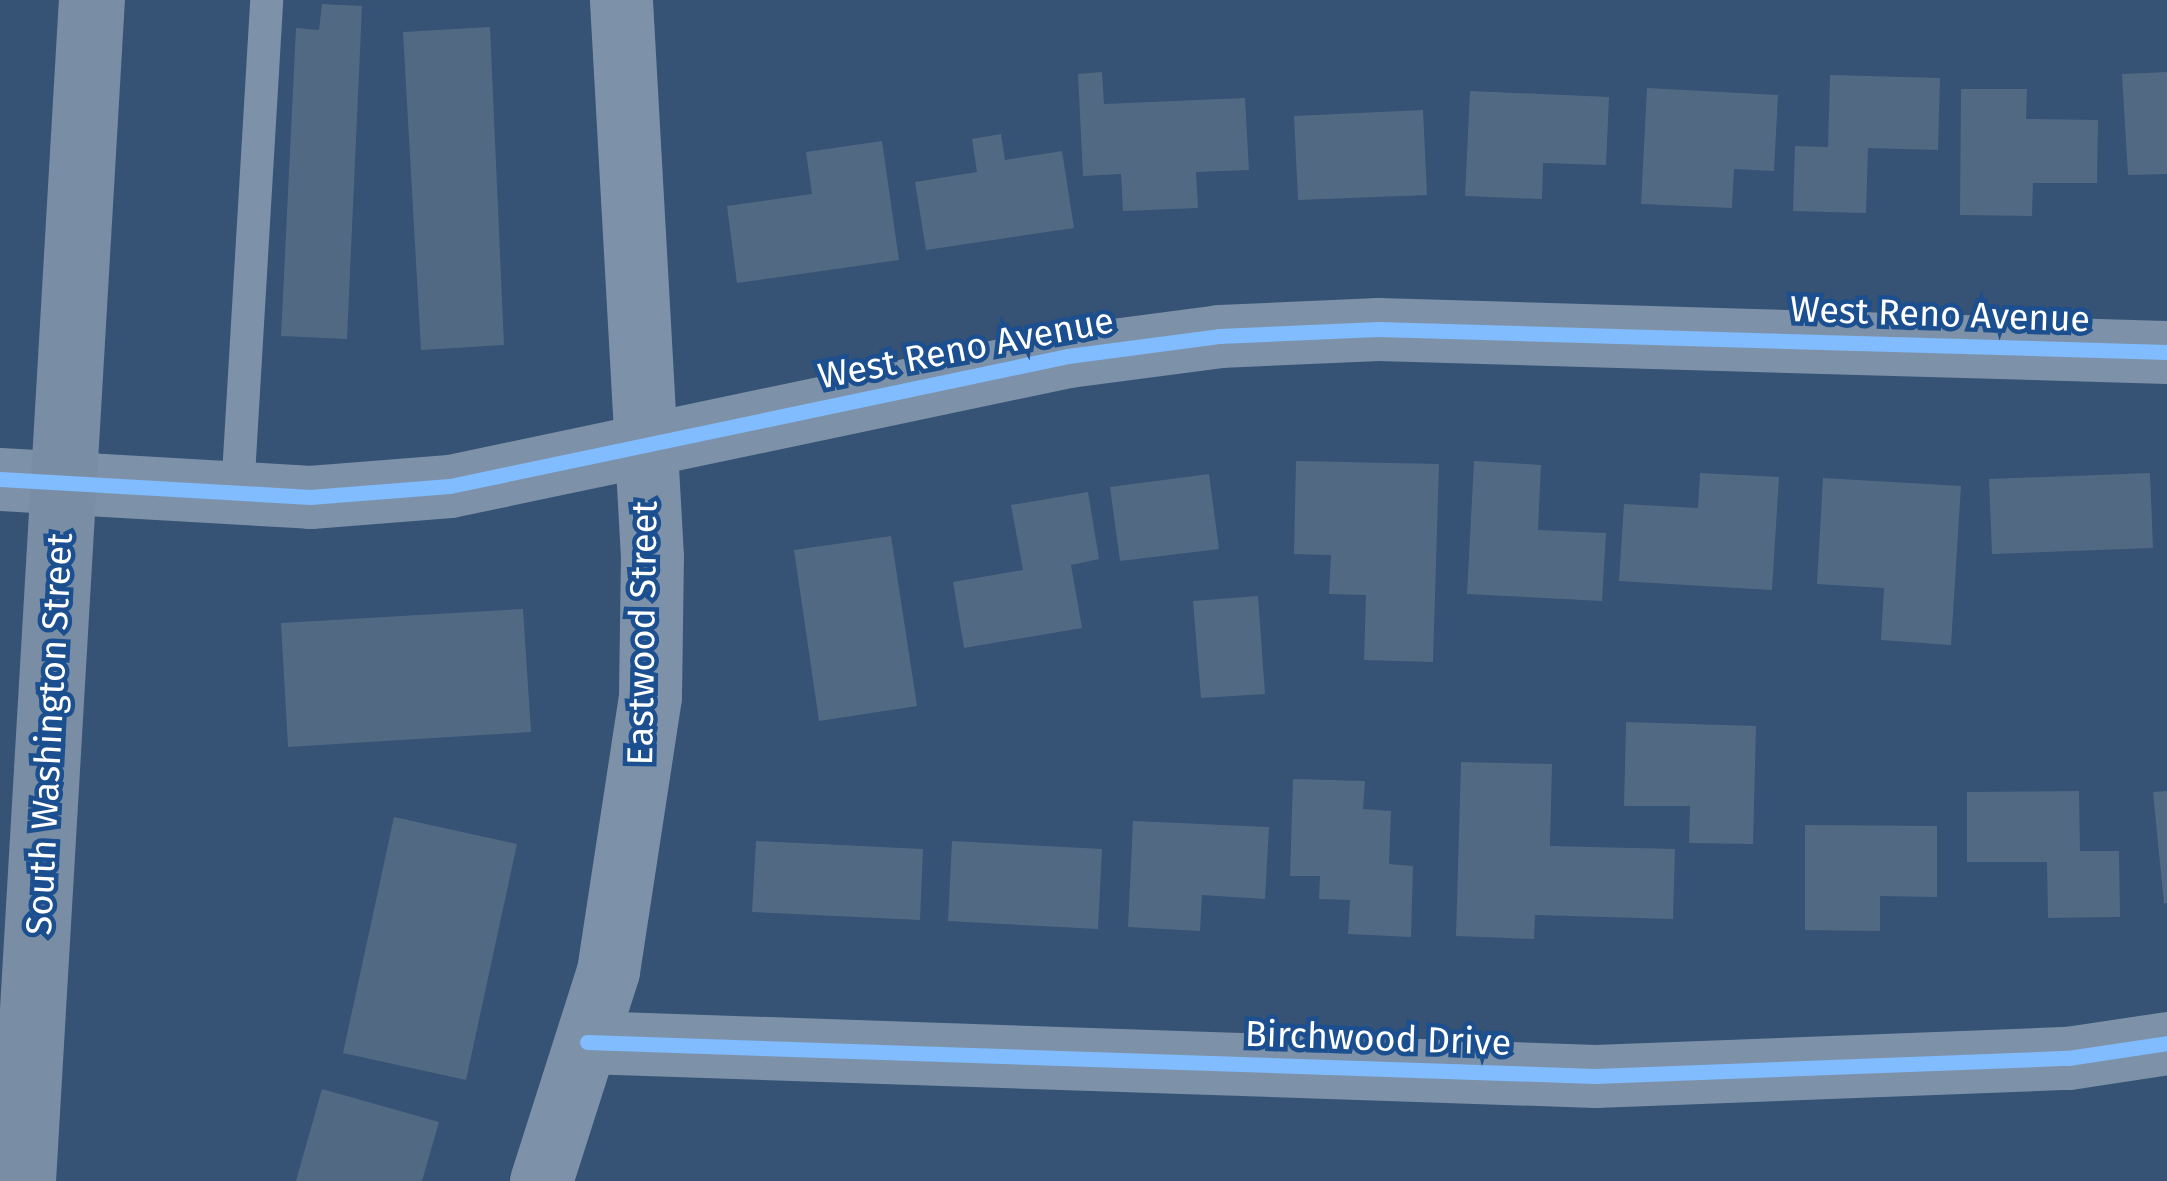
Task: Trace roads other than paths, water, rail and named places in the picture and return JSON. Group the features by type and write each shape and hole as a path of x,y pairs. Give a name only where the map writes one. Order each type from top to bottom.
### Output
{"street":[{"name":"South Washington Street","path":"23,1181 20,909 65,486 92,0"},
{"name":"Eastwood Street","path":"541,1181 587,1042 634,834 650,696 620,0"},
{"name":"West Reno Avenue","path":"0,479 310,497 450,486 1068,356 1219,336 1378,328 2167,352"},
{"name":"Birchwood Drive","path":"587,1042 1595,1076 2068,1058 2167,1043"}],"lane":[{"path":"237,492 266,0"}]}
